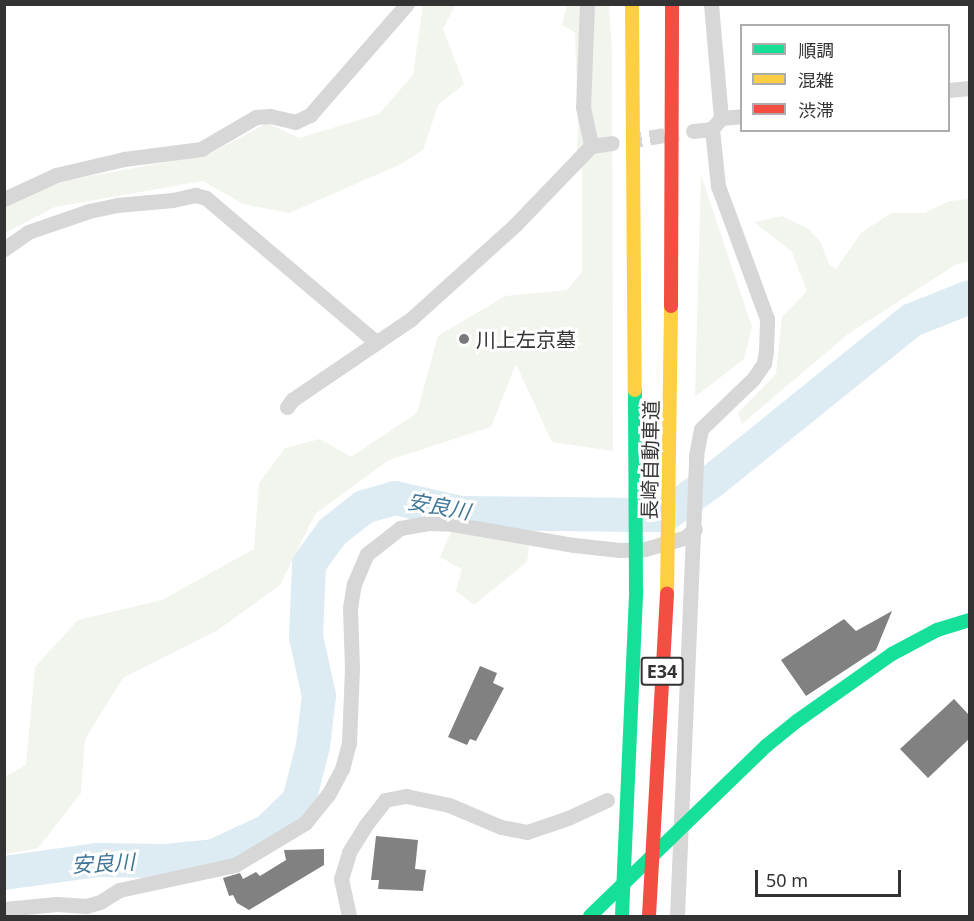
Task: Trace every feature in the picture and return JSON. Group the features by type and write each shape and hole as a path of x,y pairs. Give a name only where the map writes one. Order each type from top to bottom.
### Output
{"main road":[{"name":"長崎自動車道","path":"622,916 636,590 632,4"},
{"name":"長崎自動車道","path":"649,916 667,588 672,4"},
{"path":"590,916 766,746 797,721 892,654 937,630 969,620"}],"street":[{"path":"4,199 56,175 124,159 201,149 256,117 270,116 295,122 310,116 407,4"},
{"path":"586,4 583,107 591,146"},
{"path":"677,916 695,529 696,455 701,429 753,379 764,363 766,351 767,319 718,186 711,4"},
{"path":"950,90 969,88"},
{"path":"693,131 740,116"},
{"path":"286,407 292,400 411,319 515,225 591,146 612,143"},
{"path":"4,249 28,232 89,211 195,195 206,198 376,342"},
{"path":"4,909 57,904 86,906 100,902 119,890 234,865 305,824 328,795 342,769 349,743 352,668 350,608 354,584 367,554 400,528 428,523 452,524 574,545 620,550 645,549 684,538 695,529"},
{"path":"349,916 341,879 349,852 364,826 385,800 406,796 449,805 501,827 527,832 607,800"}],"shaded area":[{"path":"423,5 455,5 443,29 464,84 438,105 423,150 399,165 289,213 243,204 203,181 55,207 5,233 4,206 58,182 210,154 267,123 299,138 379,114 413,75"},
{"path":"567,5 609,5 612,52 613,451 552,442 516,364 491,427 389,460 315,514 280,585 218,630 123,678 85,739 81,793 38,848 5,854 4,777 26,765 35,667 78,620 162,600 254,549 259,483 285,448 320,439 351,457 417,413 438,336 505,296 567,290 582,272 582,168 577,150 575,32 562,25"},
{"path":"701,175 752,327 744,359 695,397"},
{"path":"969,199 969,261 955,265 848,334 742,424 738,413 776,374 782,317 807,291 792,252 754,222 782,216 809,229 821,243 829,264 836,269 861,233 891,213 924,213 950,201"},
{"path":"451,532 529,545 527,562 474,605 456,591 462,569 440,557"}],"building":[{"path":"892,611 876,650 806,696 781,660 844,619 856,631"},
{"path":"480,666 497,673 493,683 504,688 476,741 470,739 467,745 448,737"},
{"path":"954,699 969,715 969,739 928,778 900,749"},
{"path":"376,836 418,840 415,869 426,870 423,891 378,889 379,880 371,880"},
{"path":"324,849 324,865 249,910 237,903 233,895 229,896 223,878 240,873 243,879 256,872 260,876 286,860 284,850"}],"waterway":[{"name":"安良川","path":"4,873 98,860 166,861 214,856 268,831 299,801 313,746 319,696 306,637 309,564 332,532 364,507 395,498 461,513 665,515 711,482 912,320 970,297"}],"tunnel":[{"path":"627,141 678,133"}],"traffic: fast":[{"path":"622,916 636,590 635,390"},
{"path":"590,916 766,746 797,721 892,654 937,630 970,620"}],"traffic: slow":[{"path":"632,4 635,390"},
{"path":"667,594 671,306"}],"traffic: jam":[{"path":"671,306 672,4"},
{"path":"649,916 667,594"}],"place":[{"name":"川上左京墓","path":"464,339"}]}
